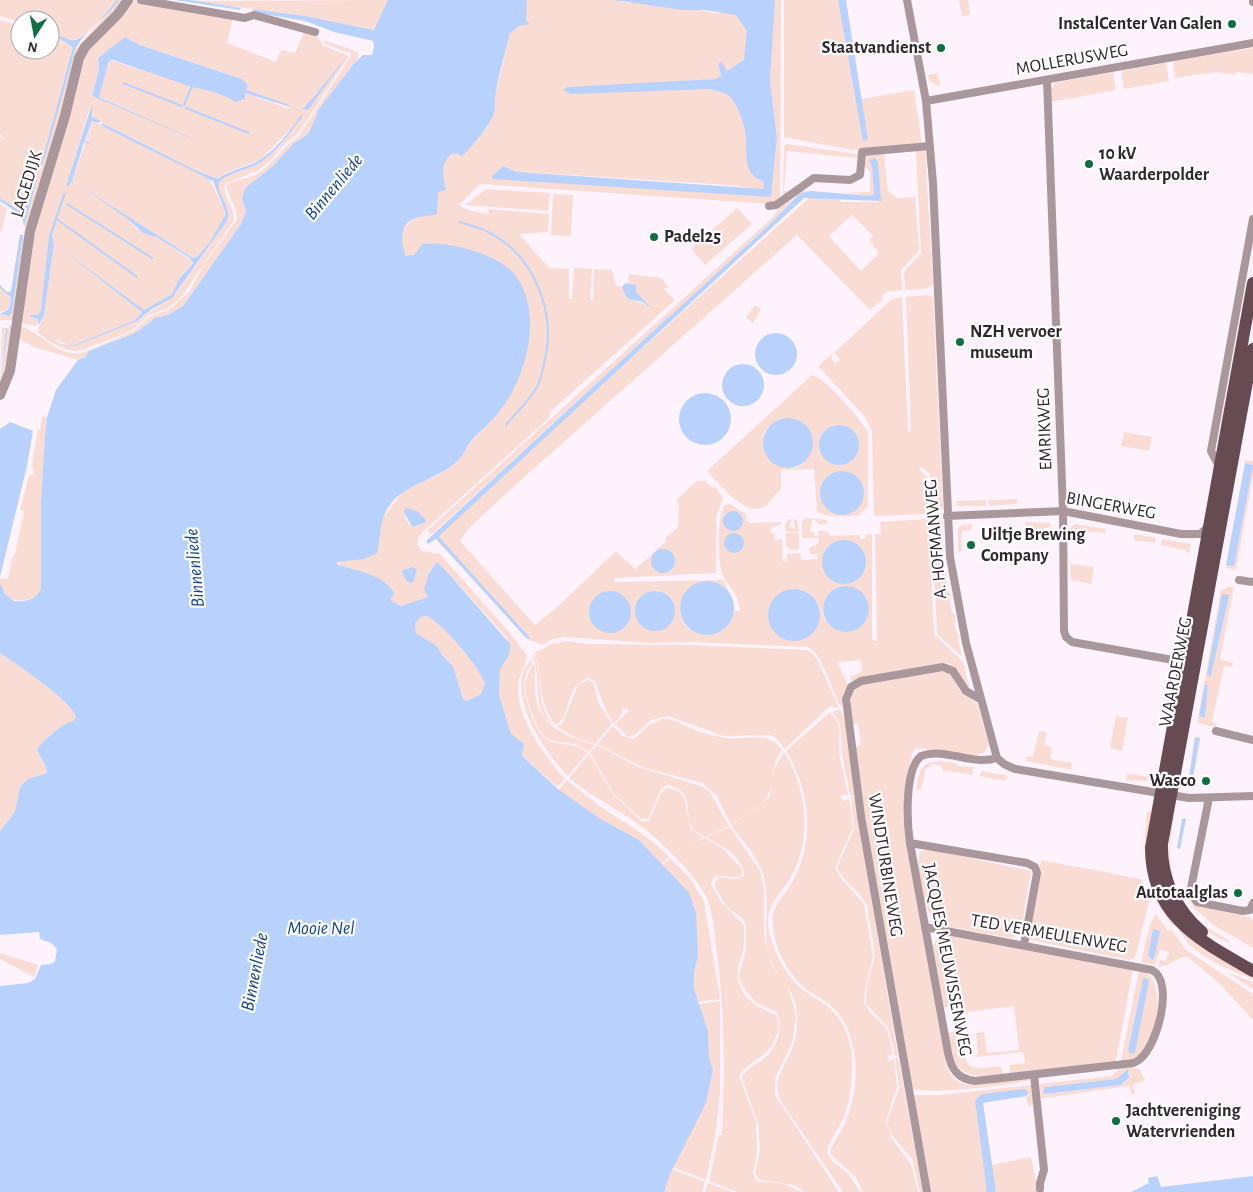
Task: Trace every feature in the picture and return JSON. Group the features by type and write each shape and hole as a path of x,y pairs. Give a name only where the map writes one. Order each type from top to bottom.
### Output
{"main road":[{"name":"WAARDERWEG","path":"1253,283 1249,347 1165,794 1151,853 1154,875 1164,901 1178,922 1194,936 1253,971"},
{"name":"WAARDERWEG","path":"1249,347 1219,468 1208,528 1165,794 1162,855 1165,875 1172,895 1184,914 1203,933 1253,963"}],"street":[{"name":"LAGEDIJK","path":"0,395 10,371 30,231 65,116 79,58 85,47 118,14 128,0"},
{"path":"141,0 245,18 254,15 315,32"},
{"name":"A. HOFMANWEG","path":"907,0 926,101 930,146 947,516 952,574 980,699 997,758"},
{"name":"MOLLERUSWEG","path":"926,101 1253,43"},
{"name":"EMRIKWEG","path":"1047,80 1063,511 1064,631 1066,637 1072,642 1173,660"},
{"path":"768,206 776,205 814,178 850,180 860,175 862,152 930,146"},
{"name":"WAARDERWEG","path":"1219,468 1211,451 1253,219"},
{"name":"BINGERWEG","path":"947,516 1063,511 1180,534 1200,534 1208,528"},
{"path":"1239,580 1253,582"},
{"name":"WINDTURBINEWEG","path":"927,1192 914,1128 862,825 846,699 851,687 861,681 944,667 953,671 966,691 980,699"},
{"path":"1216,731 1253,740"},
{"name":"JACQUES MEUWISSENWEG","path":"997,758 977,760 936,754 921,756 914,767 908,805 910,843 948,1053 955,1072 966,1080 975,1081 1125,1064 1140,1060"},
{"path":"997,758 1011,768 1165,794 1209,798 1253,796"},
{"path":"1209,798 1190,892 1192,898 1197,902 1243,911 1252,909"},
{"path":"910,843 1027,863 1035,867 1037,873 1024,945"},
{"name":"TED VERMEULENWEG","path":"925,927 1146,967 1155,971 1162,981 1163,996 1156,1034 1140,1060"},
{"path":"1034,1075 1044,1170 1040,1189"}],"shaded area":[{"path":"0,0 117,0 87,33 72,40 60,36 60,10 10,10 10,19 0,16"},
{"path":"119,0 124,0 87,41 28,226 24,227 37,181 23,214 0,198 0,137 5,140 0,134 0,20 10,23 10,60 60,60 60,36 73,47 43,157 40,159 16,147 40,161 38,176 75,50"},
{"path":"132,0 233,18 227,43 276,62 281,50 295,53 305,30 316,35 324,46 349,56 298,134 283,145 272,159 259,170 225,184 225,193 233,211 234,220 180,299 166,309 150,315 129,332 79,351 73,351 57,346 37,332 44,315 54,244 52,236 65,192 49,236 41,310 38,315 30,315 30,318 38,319 38,324 35,326 20,323 32,240 84,55","holes":["125,37 140,45 239,78 247,85 245,90 290,106 288,108 245,93 243,101 239,99 235,102 214,92 200,88 191,88 185,84 110,60 98,96 160,124 92,96 99,69 98,58","347,56 305,110 302,106 308,105","91,104 93,118 195,170 218,179 226,173 260,160 303,116 283,142 264,160 219,182 219,192 227,210 228,220 175,295 137,321 73,346 135,320 142,312 60,248 144,310 172,294 179,279 193,261 156,237 137,229 128,219 79,185 193,258 209,246 226,214 210,179 93,121 72,181 75,184 71,182 69,186 66,186","53,339 70,345 60,344"]},
{"path":"388,0 375,30 305,16 190,1"},
{"path":"525,0 613,0 628,3 661,3 736,15 748,27 747,57 729,72 719,63 721,77 716,79 654,90 710,89 731,96 739,108 766,190 729,185 524,172 771,197 777,138 770,81 775,0 781,0 780,199 771,204 480,184 459,205 468,210 489,214 488,209 549,214 548,232 519,234 549,268 569,269 569,299 572,299 574,268 592,269 590,300 593,300 594,269 612,270 616,286 622,287 626,298 651,306 636,292 633,284 628,283 629,274 661,278 669,287 664,289 675,300 549,413 551,416 424,531 418,541 418,546 422,551 440,554 527,655 518,684 519,700 534,737 549,760 565,779 557,787 522,756 523,744 511,734 499,695 500,669 508,657 507,638 441,565 436,563 430,571 428,583 429,597 401,606 390,601 333,559 379,541 382,519 402,492 440,474 460,458 472,441 502,409 521,370 528,337 521,285 506,266 488,256 443,247 407,257 399,243 405,227 432,201 439,172 451,152 460,156 488,126 491,106 497,89 510,33 526,21","holes":["406,508 419,515 423,524 411,527 405,517"]},
{"path":"784,0 838,0 856,100 914,90 922,143 853,150 784,137"},
{"path":"959,0 968,0 970,15 962,16"},
{"path":"326,41 356,51 359,55 319,109 309,133 293,144 273,166 245,188 242,199 246,211 241,224 183,306 168,315 150,321 135,333 91,350 85,357 78,360 34,347 17,338 21,326 29,329 57,348 73,353 82,353 134,331 151,316 169,310 188,293 204,265 237,219 236,211 226,186 232,182 251,177 261,171 287,145 299,136 351,56 351,54 323,42"},
{"path":"1253,48 1253,74 1236,72 1235,75 1217,72 1175,78 1173,61"},
{"path":"1166,63 1169,81 1124,89 1121,71"},
{"path":"1113,72 1116,90 1051,102 1050,91 1055,83"},
{"path":"938,73 940,86 929,81 928,75"},
{"path":"787,144 858,154 857,158 787,151 784,191 791,192 783,197 784,146"},
{"path":"925,150 933,285 924,289 905,290 904,272 921,253 916,151"},
{"path":"884,153 888,191 897,198 915,197 919,251 901,270 902,290 886,292 881,296 883,299 870,310 797,235 521,480 468,529 460,541 535,625 556,608 616,551 635,569 667,541 665,538 678,527 679,504 676,500 697,481 705,481 713,488 715,486 723,498 716,517 716,573 615,578 614,582 723,580 733,600 734,611 740,611 737,598 725,580 720,564 719,526 722,510 725,505 730,504 746,514 746,520 750,523 781,522 781,525 771,527 771,533 775,533 774,540 782,539 783,562 787,561 787,554 800,553 801,560 818,559 817,554 810,554 809,548 818,544 819,538 802,538 802,522 805,518 827,520 827,524 818,524 817,521 812,520 810,532 814,532 814,536 818,536 818,531 828,531 830,536 860,535 860,539 865,539 865,535 872,534 872,640 877,641 875,534 881,534 880,522 929,519 934,634 963,662 970,689 957,669 946,663 859,678 852,682 850,677 863,671 860,660 837,662 848,685 843,694 842,708 823,665 813,651 807,647 691,642 650,643 564,637 553,639 542,645 527,639 529,638 434,536 809,198 836,198 842,202 879,202 877,160 872,166 874,194 871,196 846,193 870,192 870,171 863,166 866,155","holes":["852,215 873,236 869,240 879,253 861,271 829,236","842,540 851,542 859,547 866,563 858,578 842,583 835,581 825,570 823,563 828,547","659,550 674,567 670,572 654,554","710,581 721,586 729,594 732,614 729,623 722,630 713,634 701,634 691,630 684,623 680,605 683,596 689,588 698,583","842,586 858,589 867,599 868,615 859,628 843,631 833,628 827,623 822,611 823,604 830,593","800,589 816,600 820,614 815,630 807,637 797,640 779,635 772,628 769,618 770,605","610,591 625,597 629,606 629,614 620,630 607,632 596,627 589,612 595,598","655,591 663,593 670,598 666,627 655,630 646,628 639,621 635,611 642,596"]},
{"path":"486,189 550,193 548,211 465,205"},
{"path":"801,191 811,191 796,196 770,224 432,534 427,531 773,217 780,206"},
{"path":"553,194 573,195 571,236 551,235"},
{"path":"0,204 7,208 1,233 0,232"},
{"path":"737,208 752,224 705,265 691,249"},
{"path":"23,235 26,238 13,320 0,320 0,314 9,316 12,314"},
{"path":"0,288 11,296 9,309 0,312"},
{"path":"929,295 933,297 943,508 936,514 931,514 930,474 921,467 919,469 927,477 929,514 874,516 872,432 865,417 818,366 832,354 831,358 835,363 840,360 834,353 892,299 902,297 908,433 911,429 906,297"},
{"path":"755,305 761,309 753,323 746,318"},
{"path":"9,325 12,327 6,376 0,384"},
{"path":"1,327 6,328 0,370 2,329"},
{"path":"812,375 834,391 851,409 868,432 868,506 858,516 831,516 817,511 814,469 781,470 781,489 764,507 757,509 749,508 733,498 707,471","holes":["782,419 804,425 812,440 811,450 804,463 794,468 782,467 772,460 765,450 763,439 768,428","834,425 846,426 852,430 856,456 843,465 830,463 819,450 822,434","836,472 853,475 863,489 859,506 849,513 838,514 832,512 821,498 823,483"]},
{"path":"42,417 47,417 41,500 41,589 37,596 31,599 18,600 12,599 3,592 0,578 8,579 13,555 15,555 24,511 20,510 29,475 34,475 32,465"},
{"path":"1124,432 1152,437 1149,451 1121,446"},
{"path":"1245,460 1253,461 1253,476 1236,570 1226,568 1226,565 1234,566 1252,465 1245,463"},
{"path":"1017,499 1017,504 989,506 988,500"},
{"path":"986,500 986,506 957,506 956,501"},
{"path":"1081,500 1098,504 1097,509 1077,506 1071,502"},
{"path":"789,519 792,519 790,527 793,529 795,528 793,519 797,520 799,532 786,532 785,524"},
{"path":"932,519 939,519 943,522 943,529 940,532 944,570 947,572 945,577 948,592 951,594 949,597 952,612 956,616 955,627 960,637 958,640 962,657 937,634"},
{"path":"1025,522 1050,523 1051,527 1031,531 1030,527 1025,528"},
{"path":"972,524 972,529 963,531 961,535 962,551 958,552 958,528 962,525"},
{"path":"1075,524 1106,529 1105,533 1069,529"},
{"path":"786,533 799,533 799,549 790,550 786,545"},
{"path":"1135,534 1156,538 1155,543 1133,540"},
{"path":"1162,539 1191,544 1189,554 1185,550 1161,545"},
{"path":"1070,564 1094,567 1091,584 1071,580"},
{"path":"1234,587 1220,659 1233,663 1232,667 1224,666 1212,721 1217,725 1215,727 1197,723 1221,590","holes":["1206,684 1208,685 1201,717 1199,715"]},
{"path":"427,616 452,637 475,665 485,683 481,694 467,701 463,699 453,666 442,655 437,646 416,633 415,623 421,617"},
{"path":"566,641 588,644 693,645 806,650 817,659 839,708 830,706 785,749 776,738 770,735 724,736 668,716 651,720 636,734 628,737 615,724 628,710 623,708 622,713 614,724 606,711 595,682 589,678 581,681 576,687 564,716 555,725 545,706 535,653 551,644"},
{"path":"0,653 55,693 73,711 76,718 54,732 39,747 38,750 47,773 34,777 20,787 15,812 0,831"},
{"path":"534,654 539,672 543,707 553,724 546,718 539,702 537,673 532,656"},
{"path":"531,660 533,662 526,674 524,689 531,714 539,731 547,740 573,745 587,753 568,776 548,753 530,721 524,704 521,687 523,672"},
{"path":"534,663 535,691 541,713 555,728 574,738 595,745 589,752 577,745 556,742 542,734 532,713 525,690 526,679"},
{"path":"947,672 952,675 960,691 977,704 989,745 984,753 975,755 916,748 912,753 904,800 904,829 946,1065 952,1077 961,1083 972,1085 1020,1079 1030,1080 988,1087 933,1091 911,1088 863,805 856,747 861,745 858,724 853,724 851,697 861,685"},
{"path":"588,680 593,682 599,704 612,724 595,744 576,738 556,726 562,724 578,685"},
{"path":"840,709 848,737 854,796 850,796 842,753 840,726 832,712"},
{"path":"830,712 838,725 839,749 848,796 845,794 841,795 842,801 849,799 853,827 835,868 840,877 864,904 873,957 866,984 864,1002 869,1011 887,1029 893,1055 887,1055 889,1062 894,1058 897,1087 886,1121 892,1139 911,1164 918,1192 863,1192 855,1176 830,1154 830,1150 841,1132 853,1100 856,1071 852,1042 840,1016 828,1004 806,989 791,973 779,952 775,938 773,926 774,911 795,877 805,846 807,829 807,813 800,781 786,751"},
{"path":"1116,716 1128,718 1122,751 1110,748"},
{"path":"662,719 675,721 699,731 725,738 756,737 770,740 776,744 782,750 775,762 772,784 765,800 731,825 717,796 702,783 642,767 597,744 613,726 623,736 634,739 648,726"},
{"path":"1039,731 1047,732 1044,745 1052,747 1050,759 1072,763 1071,770 1026,761 1027,756 1033,757"},
{"path":"597,745 638,767 701,786 710,792 729,826 705,837 697,832 694,830 689,818 686,798 682,792 667,785 661,789 648,819 641,819 614,794 590,753"},
{"path":"784,752 798,781 804,813 804,829 802,845 792,875 771,908 768,921 769,930 775,950 785,969 797,985 833,1012 848,1036 852,1054 849,1099 843,1119 830,1142 827,1152 832,1161 849,1174 860,1192 843,1192 779,1096 777,1089 779,1078 794,1043 797,1028 796,1005 776,971 769,954 766,933 767,899 762,871 751,850 731,826 770,796 774,769"},
{"path":"589,754 613,794 642,822 649,821 660,795 666,788 679,791 685,801 691,829 703,838 684,846 705,838 723,849 742,869 742,875 713,878 711,884 722,903 744,925 744,947 738,968 738,981 744,995 755,1005 776,1015 779,1027 772,1046 747,1066 739,1076 756,1122 757,1153 753,1174 757,1181 784,1184 802,1192 737,1192 709,1181 719,1135 722,1135 724,1089 723,1018 711,910 703,891 687,869 662,844 640,826 569,778"},
{"path":"941,761 955,763 957,766 974,767 972,775 942,770 942,766 933,764 926,769 921,790 916,789 920,772 924,766"},
{"path":"981,771 1008,776 1005,781 980,776"},
{"path":"1127,773 1148,777 1147,781 1126,780"},
{"path":"567,780 600,806 645,836 669,857 661,864 639,840 599,818 558,790"},
{"path":"851,797 854,797 898,1056 895,1056 888,1027 866,1004 867,985 875,955 867,905 837,867 854,829"},
{"path":"1147,811 1153,812 1161,899 1253,973 1253,979 1202,955 1188,943 1174,924 1172,925 1159,906 1144,847"},
{"path":"1172,817 1174,817 1170,860 1175,888 1181,901 1189,913 1200,923 1226,938 1231,944 1211,934 1195,922 1184,908 1176,893 1171,877 1169,858"},
{"path":"730,827 760,871 764,889 764,935 772,966 787,987 796,1017 792,1043 775,1078 775,1095 839,1192 805,1192 794,1185 761,1180 755,1175 760,1148 758,1124 742,1078 749,1069 772,1050 778,1038 780,1025 777,1012 756,1003 743,987 739,977 746,949 746,927 744,920 726,906 714,885 719,877 734,879 744,876 743,869 736,858 706,837"},
{"path":"929,849 1031,871 1021,931 1017,936 1010,938 946,926 932,918 923,895 919,875 920,852"},
{"path":"670,858 689,877 704,901 720,999 698,1002 694,989 694,973 698,955 673,877 662,865"},
{"path":"1041,860 1141,879 1149,902 1135,958 1130,960 1030,940 1028,933"},
{"path":"1191,905 1250,917 1253,920 1253,948 1213,925"},
{"path":"1156,914 1168,931 1171,929 1186,950 1253,994 1253,1020 1220,984 1188,957 1159,966 1160,960 1166,961 1169,952 1160,949 1155,965 1141,962 1150,924"},
{"path":"943,935 1133,969 1116,1061 1010,1073 1009,1065 1025,1063 1023,1052 976,1057 974,1055 978,1054 976,1033 984,1032 987,1053 1019,1050 1014,1006 952,1014 950,1007 944,1007 933,947 936,939"},
{"path":"0,953 38,965 34,977 0,959"},
{"path":"1139,970 1149,975 1154,984 1157,995 1155,1023 1151,1036 1139,1055 1121,1061","holes":["1146,977 1131,1054 1128,1051 1143,979"]},
{"path":"1226,972 1253,982 1253,989"},
{"path":"720,1001 720,1094 715,1137 706,1180 673,1167 706,1103 713,1070 709,1058 708,1031 698,1004"},
{"path":"955,1032 958,1045 962,1045 966,1061 969,1065 978,1068 999,1066 1002,1068 1003,1074 978,1075 963,1071 954,1058 948,1033"},
{"path":"895,1057 898,1057 923,1192 920,1192 912,1159 891,1134 887,1122 899,1088"},
{"path":"1133,1067 1140,1070 1145,1080 1133,1085 1135,1094 1132,1095 1129,1086 1044,1098 1043,1100 1041,1098 1040,1084 1112,1076 1119,1069","holes":["1126,1070 1130,1074 1127,1081 1121,1085 1046,1094 1043,1092 1045,1087 1116,1079"]},
{"path":"1032,1085 1034,1105 1028,1106 1026,1096 985,1101 983,1104 992,1165 1031,1157 1038,1192 931,1192 913,1095 939,1095"},
{"path":"672,1169 705,1182 702,1192 657,1192"},
{"path":"708,1183 732,1192 705,1192"}],"water":[{"path":"119,0 109,12 92,29"},
{"path":"175,0 191,0 241,8 240,10"},
{"name":"Mooie Nel","path":"388,0 527,0 526,21 530,24 519,26 510,33 498,82 495,110 492,118 480,136 462,156 453,153 446,161 443,170 446,190 438,192 437,214 422,216 408,222 403,230 402,241 406,256 414,255 423,244 434,244 459,247 486,255 498,261 516,276 524,291 529,308 530,326 525,361 519,378 498,413 471,441 454,464 408,489 393,501 383,519 377,553 364,559 336,562 339,565 385,582 394,594 390,600 401,606 428,597 424,590 429,573 436,563 441,565 511,645 508,657 500,669 499,695 511,734 524,744 522,756 559,790 599,818 639,840 689,893 696,913 698,955 694,973 694,989 708,1031 709,1058 713,1070 706,1103 669,1176 664,1192 0,1192 0,986 28,983 35,979 41,965 51,964 55,961 57,949 51,943 40,939 39,932 0,935 0,831 15,812 20,787 28,779 47,773 37,750 39,747 54,732 76,718 73,711 55,693 0,653 0,583 5,594 14,601 30,600 41,589 41,500 47,417 56,390 78,360 85,357 89,351 135,333 155,318 168,315 183,306 241,224 246,211 242,199 245,188 273,166 293,144 309,133 319,109 355,62 363,55 372,55 373,41 334,32 305,21 253,12 253,9 305,16 374,30","holes":["427,616 435,621 460,646 475,665 485,683 481,694 467,701 463,699 453,666 442,655 437,646 416,633 415,623 421,617"]},
{"path":"613,0 775,0 770,81 777,138 771,197 493,179 492,176 503,166 517,172 764,189 763,181 756,178 749,168 746,156 744,126 737,107 726,94 710,89 571,94 563,90 568,87 716,79 721,76 718,63 722,62 727,71 744,60 747,31 736,15"},
{"path":"838,0 846,0 868,140 863,141"},
{"path":"92,29 75,50 46,154 37,176 40,161 16,147 40,159 43,157 73,47 60,39 60,36 75,40"},
{"path":"125,37 140,45 242,79 248,85 246,90 289,105 290,107 245,93 245,99 235,102 214,92 191,88 113,60 109,61 99,97 207,145 92,96 99,69 98,58"},
{"path":"347,56 308,110 302,109 313,98"},
{"path":"92,104 92,117 100,121 99,123 92,121 85,141 95,146 84,142 72,181 75,184 71,182 69,186 66,186"},
{"path":"301,115 303,116 276,149 264,160 219,182 220,192 228,211 227,221 172,298 152,309 137,321 72,346 135,320 142,312 60,248 144,310 172,294 179,279 193,263 190,258 156,237 143,233 128,219 79,185 193,258 198,256 210,242 226,214 213,181 106,128 101,125 102,123 195,170 218,179 227,173 258,161 282,140"},
{"path":"875,158 878,162 881,201 804,198 440,535 439,537 530,638 527,639 436,539 428,544 426,541 770,224 799,194 811,191 871,196 874,194 872,166 869,160"},
{"path":"35,180 37,180 24,227 22,216 0,201 0,198 23,213"},
{"path":"66,192 52,236 54,244 44,315 39,325 38,319 30,317 30,315 38,315 41,310 49,236 63,194"},
{"path":"20,234 23,235 22,243 12,313 9,316 0,314 9,309 11,297 0,288 0,285 7,292 11,291"},
{"path":"625,283 636,285 636,292 653,309 642,302 628,298 622,287"},
{"path":"6,328 8,329 0,384"},
{"path":"776,333 791,339 797,354 791,369 776,375 761,369 755,354 761,339"},
{"path":"743,364 758,370 764,385 758,400 743,406 728,400 722,385 728,370"},
{"path":"700,393 710,393 724,400 731,414 731,424 724,438 710,445 700,445 690,441 683,434 679,424 679,414 683,404 690,397"},
{"path":"788,418 797,420 808,429 813,443 811,452 802,463 788,468 779,466 768,457 763,443 765,434 774,423"},
{"path":"10,422 33,431 27,466 0,577 0,429"},
{"path":"843,425 850,428 856,434 859,445 858,453 850,462 843,465 835,465 828,462 820,453 819,441 822,434 831,426"},
{"path":"1245,463 1253,465 1234,566 1226,565"},
{"path":"842,471 854,475 860,481 864,493 860,505 854,511 842,515 830,511 824,505 820,493 824,481 830,475"},
{"path":"406,508 417,511 426,520 425,523 412,527 404,512"},
{"path":"733,511 740,514 743,521 740,528 733,531 726,528 723,521 726,514"},
{"path":"734,533 741,536 744,543 741,550 734,553 727,550 724,543 727,536"},
{"path":"844,540 856,544 862,550 866,562 862,574 856,580 844,584 832,580 826,574 822,562 826,550 832,544"},
{"path":"663,549 672,552 675,561 672,570 663,573 654,570 651,561 654,552"},
{"path":"412,567 417,569 413,583 406,581 402,571"},
{"path":"707,581 717,583 726,589 732,598 734,608 732,618 726,627 717,633 707,635 697,633 688,627 682,618 680,608 682,598 688,589 697,583"},
{"path":"851,586 863,592 868,600 868,618 863,626 855,631 841,632 829,626 824,618 823,604 829,592 837,587"},
{"path":"789,589 799,589 809,593 816,600 820,615 816,630 809,637 799,641 789,641 779,637 772,630 768,620 768,610 772,600 779,593"},
{"path":"610,591 625,597 631,612 625,627 610,633 595,627 589,612 595,597"},
{"path":"655,591 669,597 675,611 669,625 655,631 641,625 635,611 641,597"},
{"path":"1222,594 1229,595 1211,675 1209,676 1207,674"},
{"path":"1205,684 1208,685 1205,717 1201,717 1199,715"},
{"path":"1195,737 1200,738 1193,778 1189,777"},
{"path":"1182,819 1186,819 1180,849 1177,848"},
{"path":"1153,929 1160,931 1154,959 1152,960 1148,956"},
{"path":"1145,977 1149,981 1135,1052 1131,1054 1128,1051 1143,979"},
{"path":"1128,1069 1129,1078 1121,1085 1045,1094 1043,1092 1045,1087 1116,1079"},
{"path":"1025,1089 1028,1092 1026,1096 983,1103 996,1192 987,1192 975,1100 982,1094"},
{"path":"1157,1176 1161,1187 1253,1176 1253,1192 1131,1192 1149,1183 1148,1178"}],"waterway":[{"path":"123,83 182,106"},
{"path":"184,105 191,88"},
{"path":"186,108 249,133"},
{"path":"67,204 152,258"},
{"path":"58,220 137,277"},
{"path":"459,222 488,232 503,241 516,253 528,267 543,300 548,336 542,375 534,392 506,425"}],"place":[{"name":"InstalCenter Van Galen","path":"1232,24"},
{"name":"Staatvandienst","path":"941,48"},
{"name":"10 kV Waarderpolder","path":"1089,164"},
{"name":"Padel25","path":"654,237"},
{"name":"NZH vervoer museum","path":"960,342"},
{"name":"Uiltje Brewing Company","path":"971,545"},
{"name":"Wasco","path":"1206,781"},
{"name":"Autotaalglas","path":"1238,893"},
{"name":"Jachtvereniging Watervrienden","path":"1116,1121"}],"water label":[{"name":"Binnenliede","path":"334,187"},
{"name":"Binnenliede","path":"195,568"},
{"name":"Binnenliede","path":"255,972"}]}
